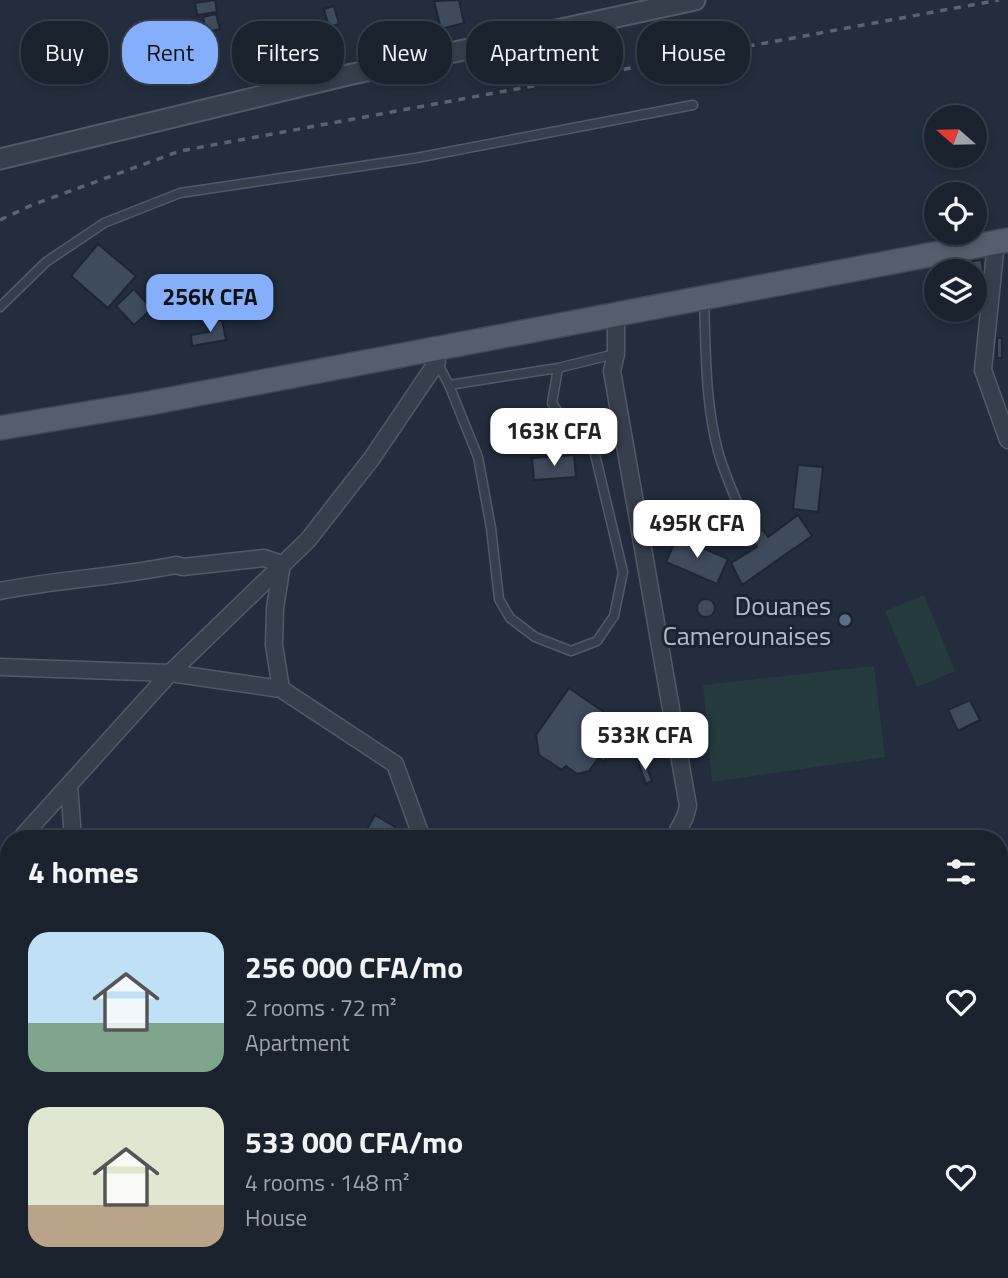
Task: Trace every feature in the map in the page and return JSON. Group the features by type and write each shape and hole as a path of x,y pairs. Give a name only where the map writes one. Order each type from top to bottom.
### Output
{"main road":[{"path":"0,428 433,356 616,314 1002,242"}],"street":[{"path":"0,159 348,75 695,0"},
{"path":"1002,242 982,370 1008,440"},
{"path":"616,314 616,354 612,371 688,806 678,830"},
{"path":"28,830 170,673 308,540 372,458 433,356"},
{"path":"0,591 77,578 124,575 176,565 183,567 264,558 282,564"},
{"path":"281,689 274,645 275,608 282,564"},
{"path":"0,667 170,673 281,689 395,764 419,830"},
{"path":"69,785 72,830"}],"lane":[{"path":"0,307 46,262 104,223 180,193 416,158 693,105"},
{"path":"704,298 706,376 712,422 718,452 743,516"},
{"path":"449,385 558,368 616,354"},
{"path":"433,356 449,385 478,457 491,528 499,599 510,618 535,637 571,651 597,641 614,616 623,572 590,433 559,413 552,402 558,368"}],"green space":[{"path":"924,595 955,671 917,687 885,611"},
{"path":"874,666 885,757 712,782 703,685"}],"building":[{"path":"215,0 217,12 197,15 195,3"},
{"path":"459,0 464,23 452,26 452,21 439,21 434,1"},
{"path":"334,6 338,21 327,21 324,9"},
{"path":"216,14 218,21 204,21 203,17"},
{"path":"98,244 136,276 108,308 71,276"},
{"path":"134,289 152,309 134,325 116,306"},
{"path":"222,320 226,340 192,346 191,335 209,332 208,322"},
{"path":"997,338 1002,338 1002,358 997,358"},
{"path":"574,455 576,477 534,480 532,458"},
{"path":"798,465 823,467 818,512 793,509"},
{"path":"798,515 812,536 742,585 731,563 757,547 751,538 763,530 768,537"},
{"path":"677,537 728,559 717,584 666,562"},
{"path":"702,599 710,599 715,608 713,615 702,617 697,612 697,604"},
{"path":"569,688 614,719 616,741 604,762 599,757 589,771 577,774 566,766 562,770 539,755 536,735"},
{"path":"970,700 980,720 958,731 948,710"},
{"path":"644,760 652,781 646,784 638,762"},
{"path":"375,815 395,827 393,830 367,830"}],"railway":[{"path":"0,220 32,205 180,151 999,0"}],"place":[{"name":"Douanes Camerounaises","path":"845,620"}]}
